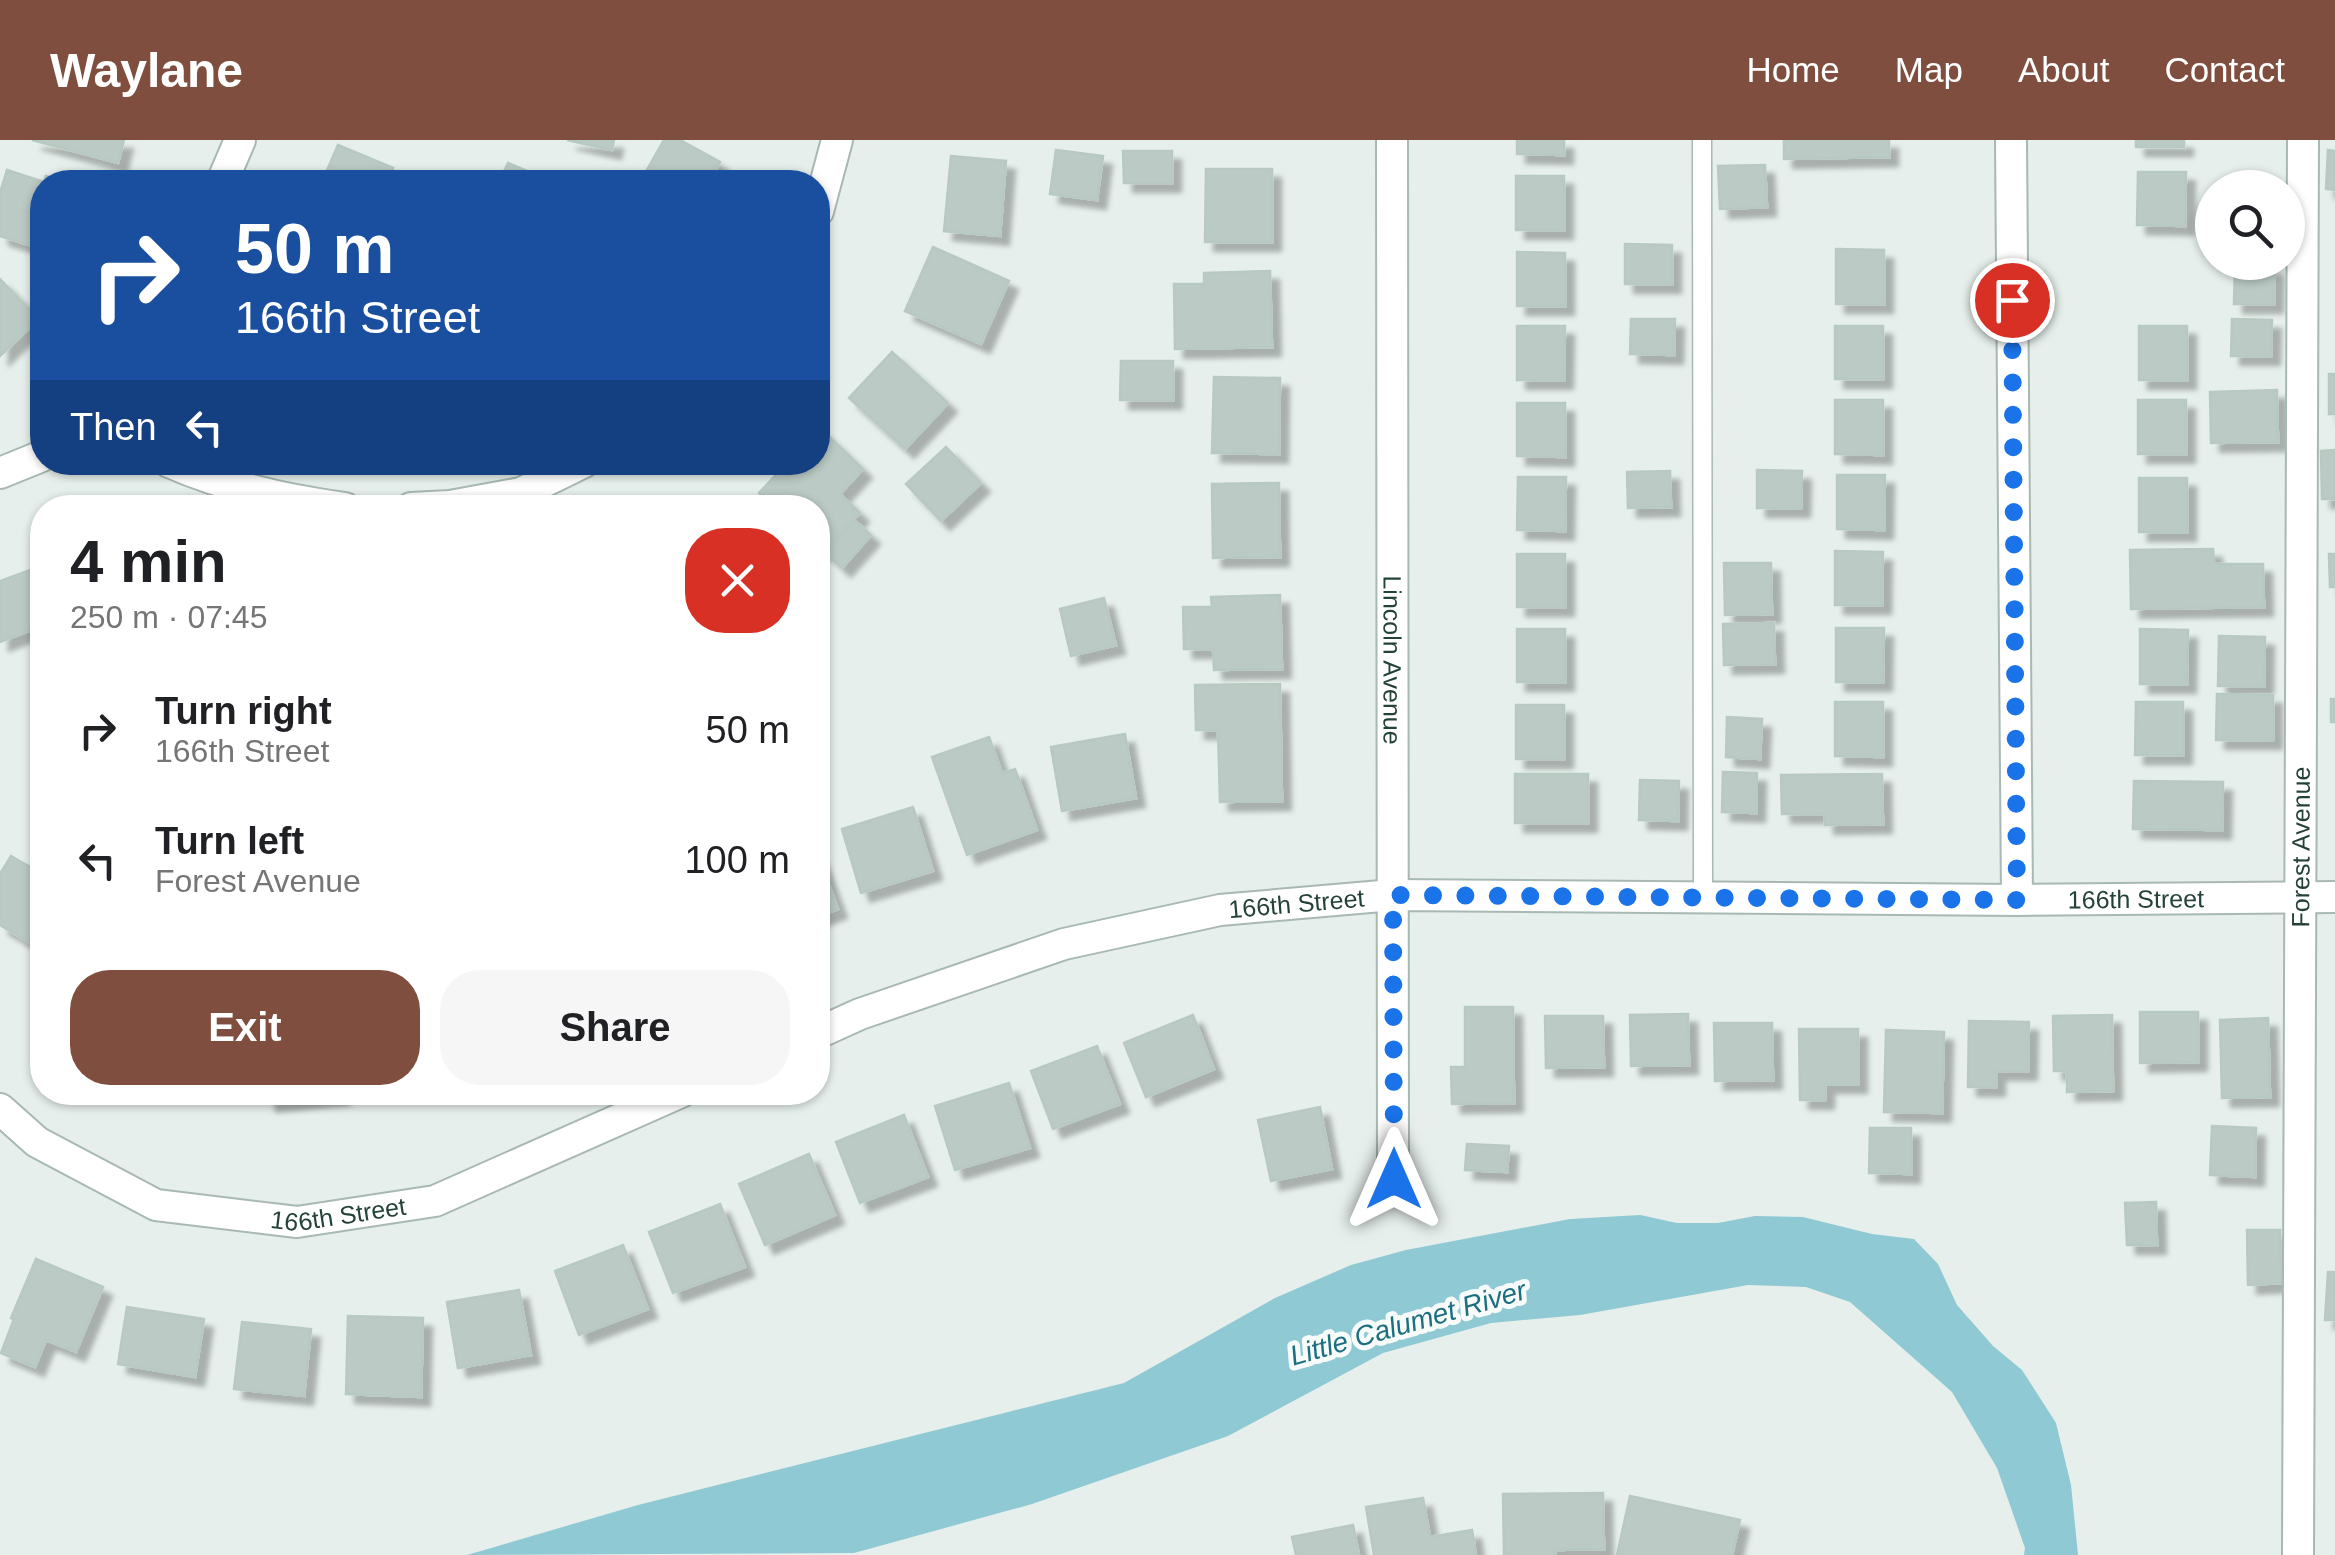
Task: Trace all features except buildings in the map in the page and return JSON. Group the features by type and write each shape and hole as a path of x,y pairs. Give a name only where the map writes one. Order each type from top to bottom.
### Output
{"street":[{"path":"227,170 240,140"},
{"path":"830,170 838,140"},
{"name":"Lincoln Avenue","path":"1392,140 1394,1179"},
{"path":"2011,140 2017,900"},
{"name":"Forest Avenue","path":"2298,1555 2303,140"},
{"path":"0,473 30,461"},
{"path":"199,475 269,495"},
{"path":"506,495 557,475"},
{"name":"166th Street","path":"830,1028 1064,944 1220,910 1393,895 2017,900 2335,896"},
{"name":"166th Street","path":"0,1109 37,1142 156,1206 297,1222 434,1201 652,1105"}],"lane":[{"path":"1702,140 1703,897"}],"water":[{"name":"Little Calumet River","path":"1640,1215 1677,1223 1718,1223 1755,1216 1803,1217 1872,1234 1914,1239 1938,1264 1957,1305 1993,1346 2022,1370 2056,1423 2071,1485 2078,1555 2024,1555 2025,1548 1997,1468 1952,1392 1850,1302 1806,1287 1748,1285 1580,1315 1491,1323 1383,1353 1228,1436 1032,1504 854,1553 467,1555 638,1505 1124,1383 1275,1298 1351,1265 1406,1250 1570,1219"}],"route":[{"path":"1394,1179 1393,895 2017,900 2012,300"}]}
